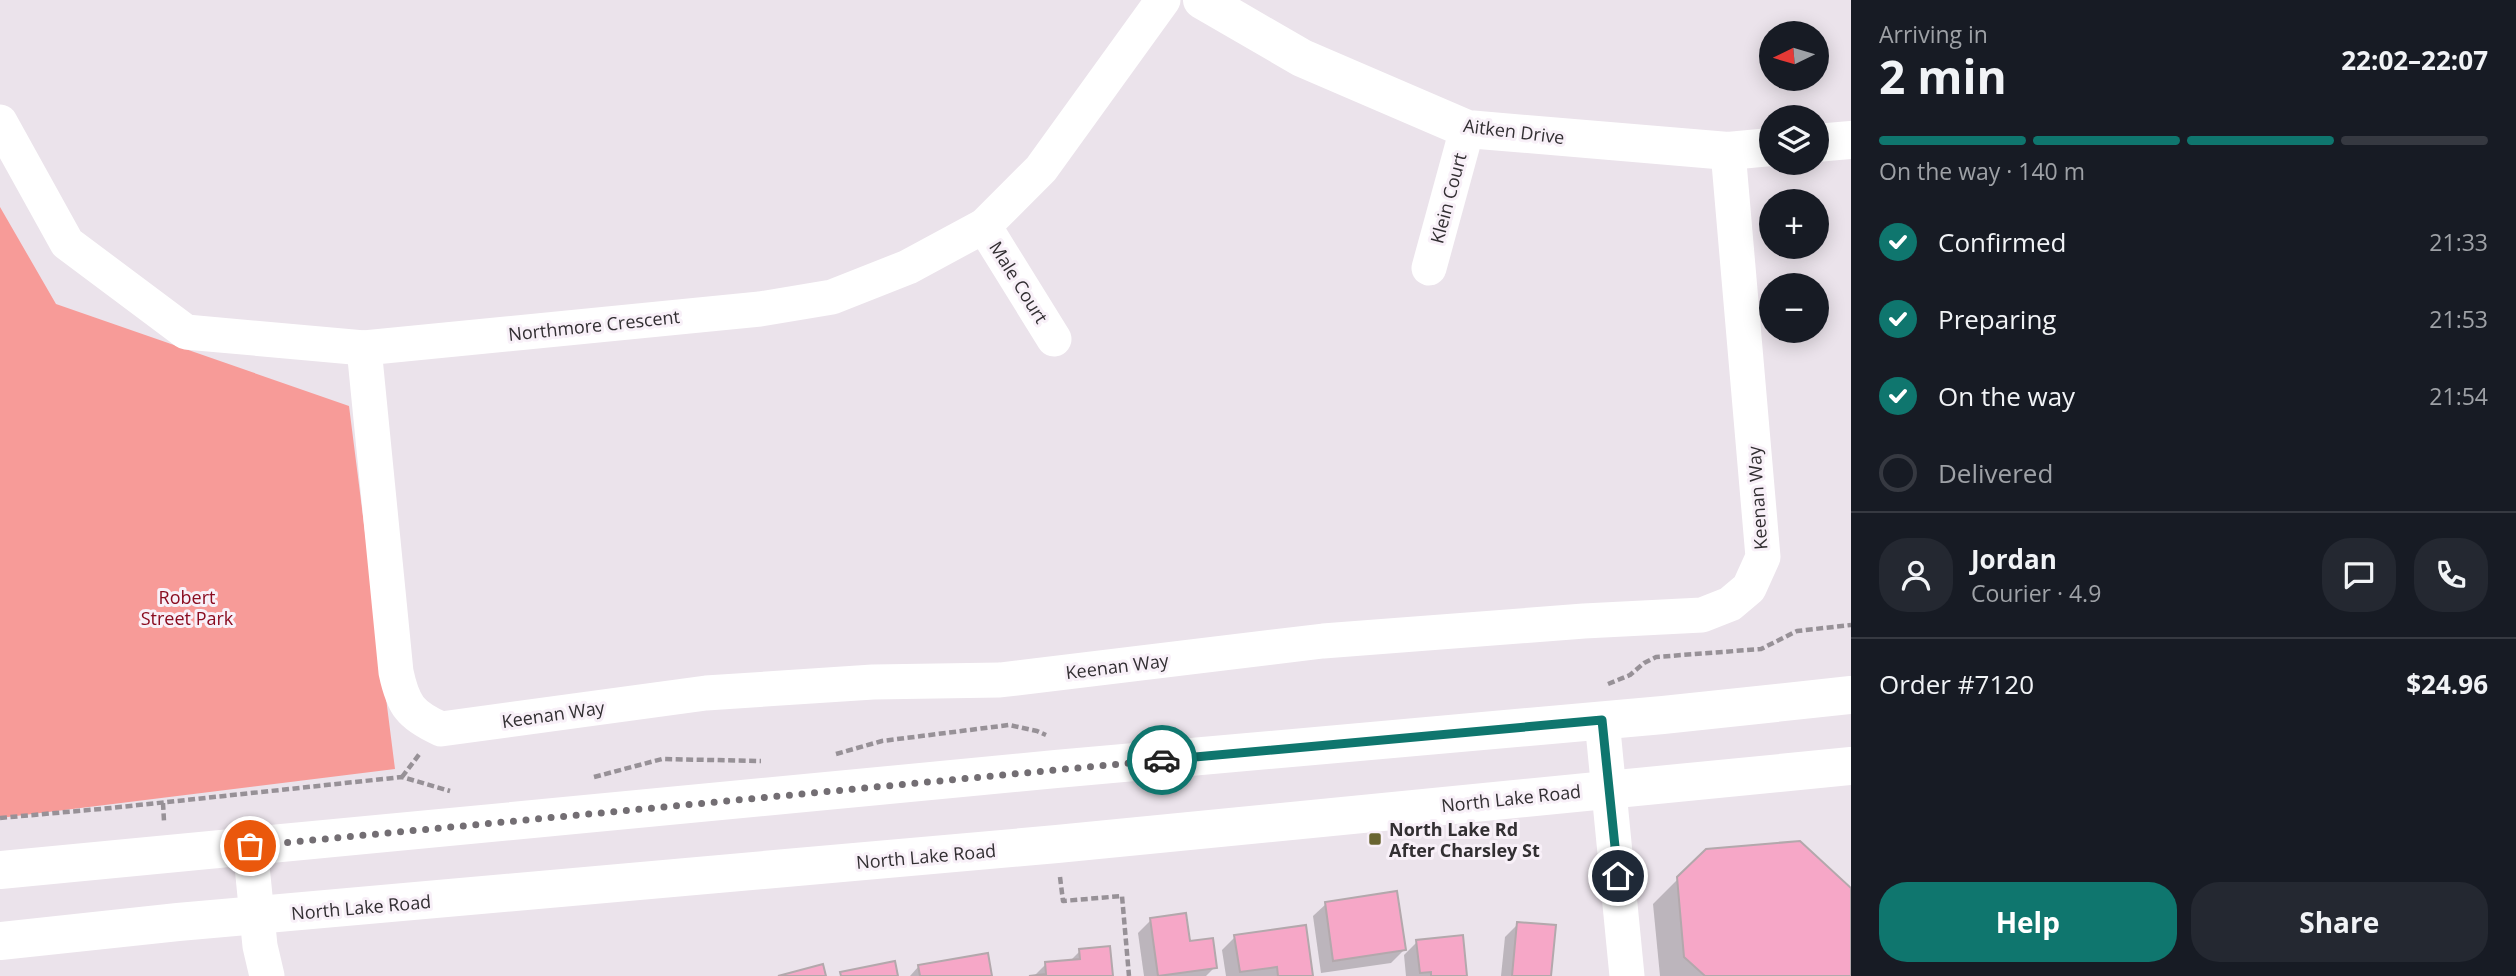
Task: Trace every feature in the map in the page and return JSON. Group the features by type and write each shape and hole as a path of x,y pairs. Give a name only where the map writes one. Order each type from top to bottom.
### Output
{"main road":[{"name":"Aitken Drive","path":"1202,0 1302,58 1467,129 1728,151 1759,148"},
{"path":"1829,142 1851,140"},
{"path":"0,870 250,846 1603,702 1851,695"},
{"name":"North Lake Road","path":"0,941 1030,847 1851,766"}],"street":[{"name":"Northmore Crescent","path":"0,122 67,243 186,332 365,348 760,309 832,297 908,267 984,226 1041,169 1163,0"},
{"name":"Klein Court","path":"1429,268 1467,129"},
{"name":"Keenan Way","path":"365,348 396,672 402,699 420,720 441,729 706,693 873,682 1000,680 1323,641 1702,615 1730,604 1749,588 1763,557 1728,151"},
{"name":"Male Court","path":"984,226 1054,338"},
{"path":"1603,702 1627,976"},
{"path":"250,846 257,916 267,976"}],"path":[{"path":"1603,702 1644,663 1656,657 1762,649 1797,631 1851,625"},
{"path":"827,757 882,741 1009,725 1037,731 1055,739"},
{"path":"587,779 662,759 765,761"},
{"path":"0,818 402,777 459,792"},
{"path":"163,803 165,829"},
{"path":"1059,865 1063,901 1122,896 1129,976"}],"green space":[{"name":"Robert Street Park","path":"0,207 56,304 349,406 395,769 0,818"}],"building":[{"path":"1800,841 1851,888 1851,976 1705,976 1684,957 1677,877 1706,849"},
{"path":"1397,891 1406,950 1333,961 1325,902"},
{"path":"1186,913 1190,941 1213,938 1217,968 1158,976 1150,918"},
{"path":"1517,922 1556,925 1551,976 1512,976"},
{"path":"1306,925 1313,976 1278,976 1277,967 1240,972 1234,935"},
{"path":"1463,935 1467,976 1431,976 1431,972 1420,973 1416,940"},
{"path":"1110,946 1113,976 1029,976 1046,974 1045,962 1080,959 1079,949"},
{"path":"988,953 992,976 920,976 918,965"},
{"path":"895,961 898,976 841,976 840,972"},
{"path":"823,964 826,976 778,976"}],"way so far":[{"path":"250,846 1162,760"}],"place":[{"name":"North Lake Rd After Charsley St","path":"1375,839"}],"route":[{"path":"1162,760 1602,720 1618,876"}]}
